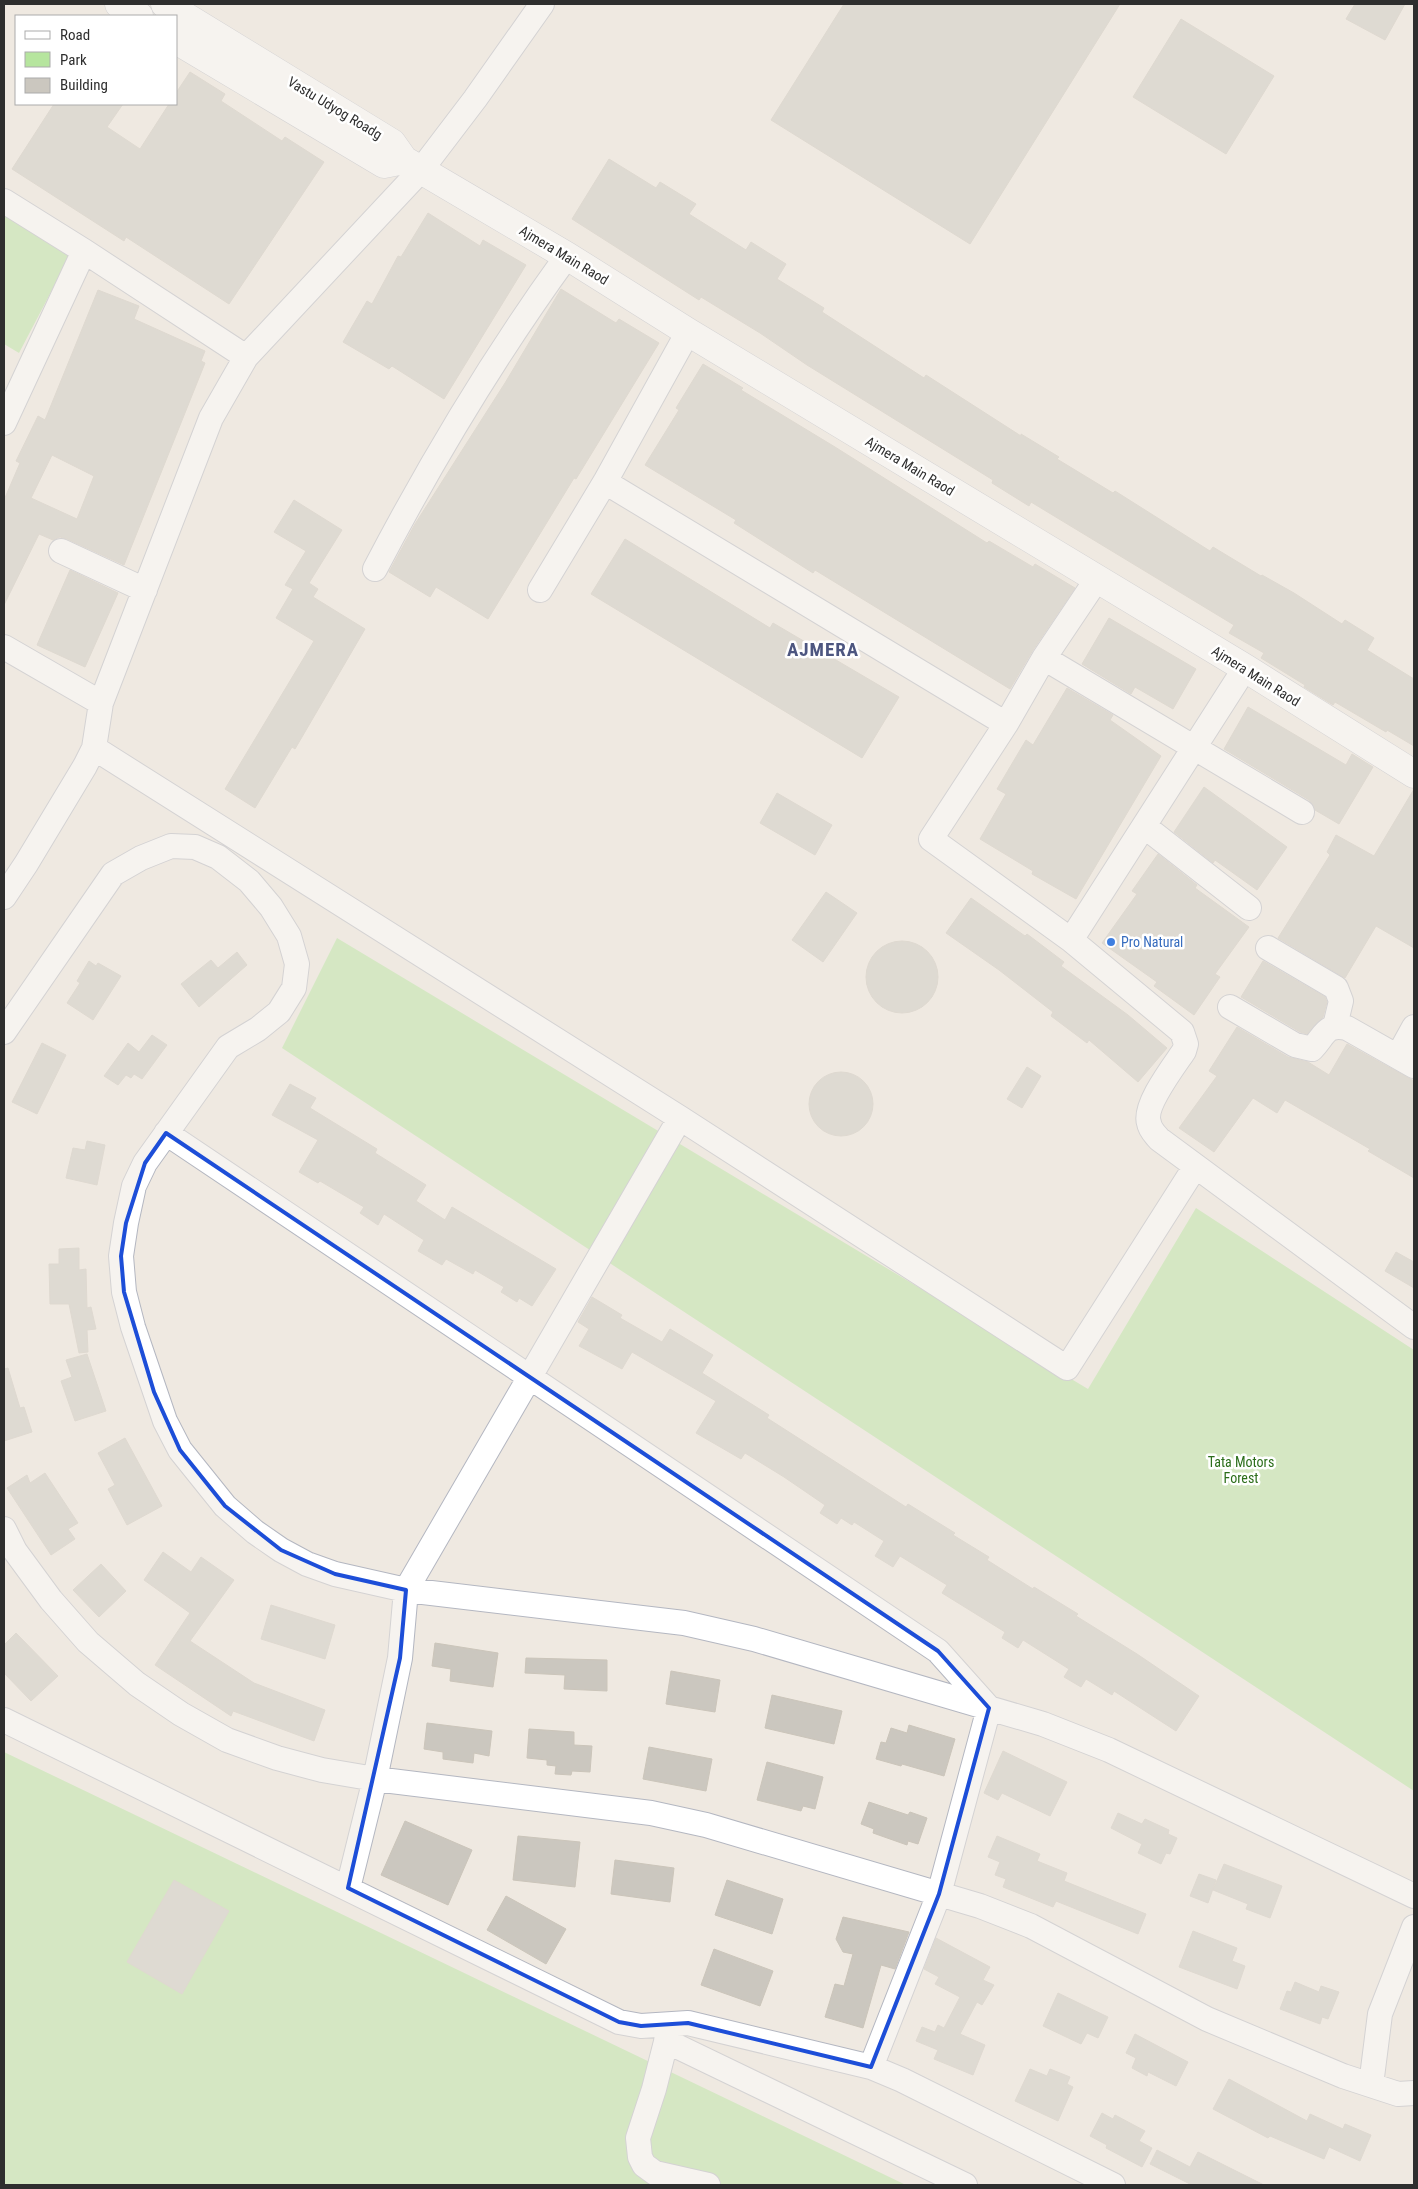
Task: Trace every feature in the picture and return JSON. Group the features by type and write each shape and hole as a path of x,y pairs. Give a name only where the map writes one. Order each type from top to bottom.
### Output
{"street":[{"path":"118,4 137,15"},
{"name":"Vastu Udyog Roadg","path":"165,4 392,143 412,165"},
{"path":"4,897 26,864 94,748 102,703 211,418 246,357 412,165 475,99 542,4"},
{"name":"Vastu Udyog Roadg","path":"178,41 384,164 412,165"},
{"name":"Ajmera Main Raod","path":"412,165 567,256 688,332 1245,668 1414,774"},
{"path":"4,201 246,357"},
{"path":"4,423 84,251"},
{"path":"375,569 432,461 519,322 567,256"},
{"path":"540,590 605,482 688,332"},
{"path":"605,482 1006,724"},
{"path":"61,551 145,590"},
{"path":"1097,579 1044,658 1006,724 931,839 1071,940 1182,1032 1186,1038 1184,1051 1153,1102 1148,1114 1148,1122 1160,1139 1195,1167 1414,1326"},
{"path":"4,647 102,703"},
{"path":"1044,658 1302,812"},
{"path":"1071,940 1245,668"},
{"path":"94,748 680,1118 1067,1368 1195,1167"},
{"path":"1144,826 1249,908"},
{"path":"4,1032 113,874 141,858 171,846 195,847 218,857 249,882 271,907 289,936 297,964 294,988 279,1012 258,1029 228,1047 145,1163 134,1186 121,1256 124,1292 133,1327 165,1421 180,1450 225,1506 255,1532 281,1550 307,1564 335,1574 406,1590 684,1623 754,1639 1043,1724 1109,1750 1414,1896"},
{"path":"1268,948 1336,988 1340,994 1341,1001 1335,1026"},
{"path":"1230,1007 1305,1049 1312,1049 1328,1029 1335,1026 1347,1028 1406,1061 1414,1027"},
{"path":"348,1888 376,1778 400,1658 406,1590 680,1118"},
{"path":"166,1133 938,1651 989,1708"},
{"path":"4,1529 15,1551 51,1600 88,1642 136,1684 180,1714 227,1740 277,1758 322,1770 651,1813 706,1825 980,1906 1031,1926 1207,2019 1343,2076 1409,2096"},
{"path":"871,2068 939,1894 989,1708"},
{"path":"4,1720 619,2022 668,2033 964,2185"},
{"path":"1371,2085 1380,2014 1414,1927"},
{"path":"708,2185 655,2173 644,2165 640,2157 638,2138 654,2089 668,2033 688,2023 871,2068 902,2080 1113,2185"}],"highlighted area":[{"path":"166,1133 938,1651 989,1708 939,1894 871,2067 688,2023 641,2026 619,2022 348,1888 400,1658 406,1590 335,1574 281,1550 225,1506 180,1450 154,1392 124,1292 121,1256 126,1223 145,1163"}],"green space":[{"path":"4,210 72,252 19,353 4,344"},
{"name":"Tata Motors Forest","path":"337,938 1088,1389 1196,1208 1414,1350 1414,1791 282,1048"},
{"path":"4,1752 906,2185 4,2185"}],"building":[{"path":"844,4 1120,4 970,244 771,120"},
{"path":"1355,4 1405,4 1385,40 1346,19"},
{"path":"1181,19 1274,76 1226,154 1133,97"},
{"path":"190,72 225,94 221,101 282,141 285,137 324,162 229,304 126,237 124,241 12,169 53,105 122,105 107,127 140,149 168,105 178,105 178,90"},
{"path":"609,159 656,188 660,182 696,204 689,214 746,250 751,242 786,264 777,279 824,308 822,312 924,378 926,375 1021,436 1021,434 1059,457 1057,459 1113,493 1115,491 1210,551 1213,547 1261,576 1294,593 1342,624 1345,620 1374,638 1367,650 1414,679 1414,746 1335,702 1333,705 1304,687 1305,685 1261,658 1264,653 1229,633 1234,625 1031,502 1029,506 992,483 993,480 807,365 760,333 701,297 699,300 572,219"},
{"path":"428,213 480,246 483,240 526,265 444,399 392,366 389,369 343,342 367,301 372,304 398,256 401,257"},
{"path":"561,289 616,323 619,319 659,343 488,619 436,587 430,597 389,572 415,524 505,383"},
{"path":"98,290 139,306 134,319 205,351 201,361 205,363 124,565 67,539 60,537 53,540 39,534 4,605 4,500 20,463 16,461 38,416 45,420","holes":["52,455 94,476 77,519 31,498"]},
{"path":"703,364 743,388 741,390 987,543 989,541 1033,567 1035,564 1075,588 1033,650 1010,689 815,570 813,573 734,523 736,520 645,465 679,410 676,408"},
{"path":"294,500 342,530 309,583 318,589 313,597 365,629 295,749 292,747 255,808 225,789 314,641 276,618 293,589 285,585 306,551 274,532"},
{"path":"625,539 770,628 773,623 899,697 862,758 591,594"},
{"path":"70,570 118,593 85,667 37,645"},
{"path":"1109,618 1196,669 1173,709 1135,687 1131,694 1082,664"},
{"path":"1067,688 1113,715 1110,720 1161,756 1076,899 1032,874 1033,871 980,839 1006,794 997,789 1026,740 1033,745"},
{"path":"1248,707 1346,765 1352,754 1373,767 1339,824 1315,810 1309,800 1224,749"},
{"path":"1204,787 1287,847 1257,890 1215,860 1213,863 1174,832"},
{"path":"1414,789 1414,948 1376,926 1345,978 1278,938 1330,855 1327,852 1336,835 1374,856"},
{"path":"777,793 832,825 815,855 760,823"},
{"path":"1158,854 1197,885 1195,888 1249,927 1215,974 1220,977 1194,1015 1154,986 1157,982 1102,943 1137,894 1132,891"},
{"path":"826,892 857,913 823,962 792,940"},
{"path":"971,898 1025,936 1027,934 1064,962 1061,966 1128,1015 1167,1048 1138,1082 1089,1040 1087,1043 1051,1016 1053,1012 999,970 946,933"},
{"path":"895,941 909,941 928,951 938,970 938,984 928,1003 909,1013 895,1013 876,1003 866,984 866,970 876,951"},
{"path":"237,952 247,965 199,1007 181,984 211,960 218,968"},
{"path":"89,961 96,966 98,963 121,976 93,1020 67,1003 80,983 77,981"},
{"path":"1263,961 1325,997 1327,1002 1323,1017 1307,1034 1300,1032 1241,997"},
{"path":"1237,1027 1288,1057 1308,1062 1329,1075 1347,1044 1414,1081 1414,1178 1368,1151 1370,1149 1285,1100 1277,1113 1253,1098 1214,1152 1179,1128 1217,1076 1209,1071"},
{"path":"152,1035 167,1045 142,1079 134,1074 131,1078 126,1075 118,1085 104,1076 128,1043 139,1052"},
{"path":"42,1043 66,1055 37,1114 12,1102"},
{"path":"1027,1067 1041,1076 1022,1108 1007,1099"},
{"path":"841,1072 859,1078 867,1086 873,1104 867,1122 859,1130 841,1136 823,1130 815,1122 809,1104 815,1086 823,1078"},
{"path":"290,1084 316,1098 310,1108 377,1149 375,1153 426,1185 416,1201 445,1220 452,1207 556,1269 532,1306 519,1298 517,1302 501,1292 504,1287 475,1270 473,1274 446,1259 442,1265 418,1251 424,1240 384,1214 378,1225 360,1213 364,1207 320,1181 318,1183 299,1172 318,1140 272,1115"},
{"path":"87,1141 105,1145 97,1185 66,1178 73,1148 85,1150"},
{"path":"79,1248 79,1270 86,1269 87,1308 91,1307 96,1329 87,1330 88,1352 79,1353 69,1304 50,1304 49,1264 59,1264 59,1249"},
{"path":"1396,1252 1414,1262 1414,1288 1385,1271"},
{"path":"592,1297 622,1315 620,1318 662,1342 670,1329 713,1355 702,1373 769,1415 767,1418 906,1507 908,1504 955,1533 953,1535 989,1557 987,1560 1078,1614 1076,1616 1199,1696 1176,1731 1114,1691 1112,1695 1086,1679 1081,1687 1064,1677 1069,1669 1023,1640 1018,1648 1002,1638 1005,1632 942,1593 947,1585 900,1556 893,1567 875,1556 884,1541 854,1522 852,1525 841,1518 837,1524 820,1513 825,1505 784,1477 745,1453 741,1459 696,1433 716,1401 632,1352 622,1369 579,1346 589,1329 578,1322"},
{"path":"87,1354 106,1411 75,1421 61,1381 72,1377 66,1360"},
{"path":"8,1368 20,1408 24,1407 32,1432 4,1441 4,1369"},
{"path":"125,1438 162,1506 127,1525 108,1489 115,1485 98,1453"},
{"path":"45,1473 78,1523 68,1529 75,1539 51,1555 7,1488 27,1475 30,1483"},
{"path":"163,1552 191,1572 201,1557 234,1580 190,1641 254,1683 325,1710 314,1741 233,1711 231,1716 155,1665 190,1613 144,1580"},
{"path":"101,1564 126,1591 99,1617 73,1590"},
{"path":"271,1605 335,1625 325,1659 261,1639"},
{"path":"16,1633 58,1676 31,1701 4,1673 4,1645"},
{"path":"435,1643 498,1653 493,1687 450,1681 451,1669 432,1666"},
{"path":"526,1658 607,1660 607,1691 564,1689 565,1675 525,1673"},
{"path":"671,1671 720,1680 715,1712 666,1704"},
{"path":"772,1695 842,1711 834,1744 765,1728"},
{"path":"427,1723 492,1731 489,1756 474,1753 473,1763 443,1759 443,1752 424,1749"},
{"path":"909,1725 955,1739 944,1776 876,1759 881,1742 886,1743 891,1728 907,1733"},
{"path":"529,1729 574,1732 574,1745 592,1746 590,1772 572,1771 571,1775 555,1774 556,1766 547,1765 547,1760 527,1758"},
{"path":"649,1747 712,1759 706,1791 643,1779"},
{"path":"1003,1751 1067,1782 1050,1816 1002,1793 998,1800 984,1793"},
{"path":"767,1762 823,1777 815,1809 803,1806 801,1811 757,1800"},
{"path":"869,1802 908,1815 910,1812 927,1818 918,1844 908,1841 907,1845 873,1833 874,1829 861,1824"},
{"path":"1118,1813 1142,1824 1145,1819 1169,1830 1168,1834 1177,1838 1170,1854 1166,1853 1161,1864 1138,1853 1142,1844 1111,1828"},
{"path":"405,1821 472,1850 448,1905 381,1875"},
{"path":"518,1836 580,1842 575,1887 513,1880"},
{"path":"997,1836 1040,1854 1037,1861 1067,1873 1064,1881 1146,1914 1138,1934 1056,1901 1053,1907 1003,1887 1006,1879 995,1875 1000,1862 988,1857"},
{"path":"615,1860 674,1868 670,1902 611,1894"},
{"path":"1224,1864 1282,1886 1270,1918 1246,1909 1248,1904 1213,1890"},
{"path":"1199,1874 1216,1880 1208,1903 1190,1896"},
{"path":"174,1880 229,1911 182,1994 127,1962"},
{"path":"727,1880 783,1899 772,1934 715,1915"},
{"path":"506,1896 566,1929 546,1964 487,1930"},
{"path":"843,1917 909,1932 895,1969 881,1965 863,2028 825,2017 835,1984 844,1986 853,1954 843,1952 836,1939"},
{"path":"1193,1931 1237,1948 1232,1961 1245,1966 1237,1989 1179,1967"},
{"path":"936,1938 990,1967 983,1980 994,1985 982,2005 977,2002 960,2034 985,2045 973,2075 934,2059 938,2050 916,2041 922,2027 935,2032 938,2025 944,2028 960,1997 935,1984 939,1977 924,1969"},
{"path":"714,1949 773,1971 760,2006 701,1985"},
{"path":"1295,1982 1319,1992 1321,1986 1339,1992 1328,2019 1322,2017 1320,2024 1280,2009 1287,1991 1291,1992"},
{"path":"1058,1993 1108,2017 1098,2038 1087,2033 1081,2044 1043,2026"},
{"path":"1135,2034 1188,2062 1176,2086 1148,2072 1147,2076 1132,2068 1136,2058 1126,2053"},
{"path":"1030,2069 1047,2076 1050,2069 1070,2077 1067,2084 1073,2087 1058,2121 1015,2101"},
{"path":"1229,2079 1307,2121 1310,2114 1343,2129 1345,2124 1371,2135 1360,2161 1329,2147 1324,2159 1270,2136 1268,2138 1213,2109"},
{"path":"1102,2113 1113,2119 1115,2115 1145,2131 1139,2141 1152,2148 1142,2167 1106,2148 1107,2145 1090,2136"},
{"path":"1157,2150 1190,2167 1198,2152 1264,2185 1192,2185 1150,2164"}],"place":[{"name":"Pro Natural","path":"1111,942"}],"district":[{"name":"AJMERA","path":"823,649"}]}
